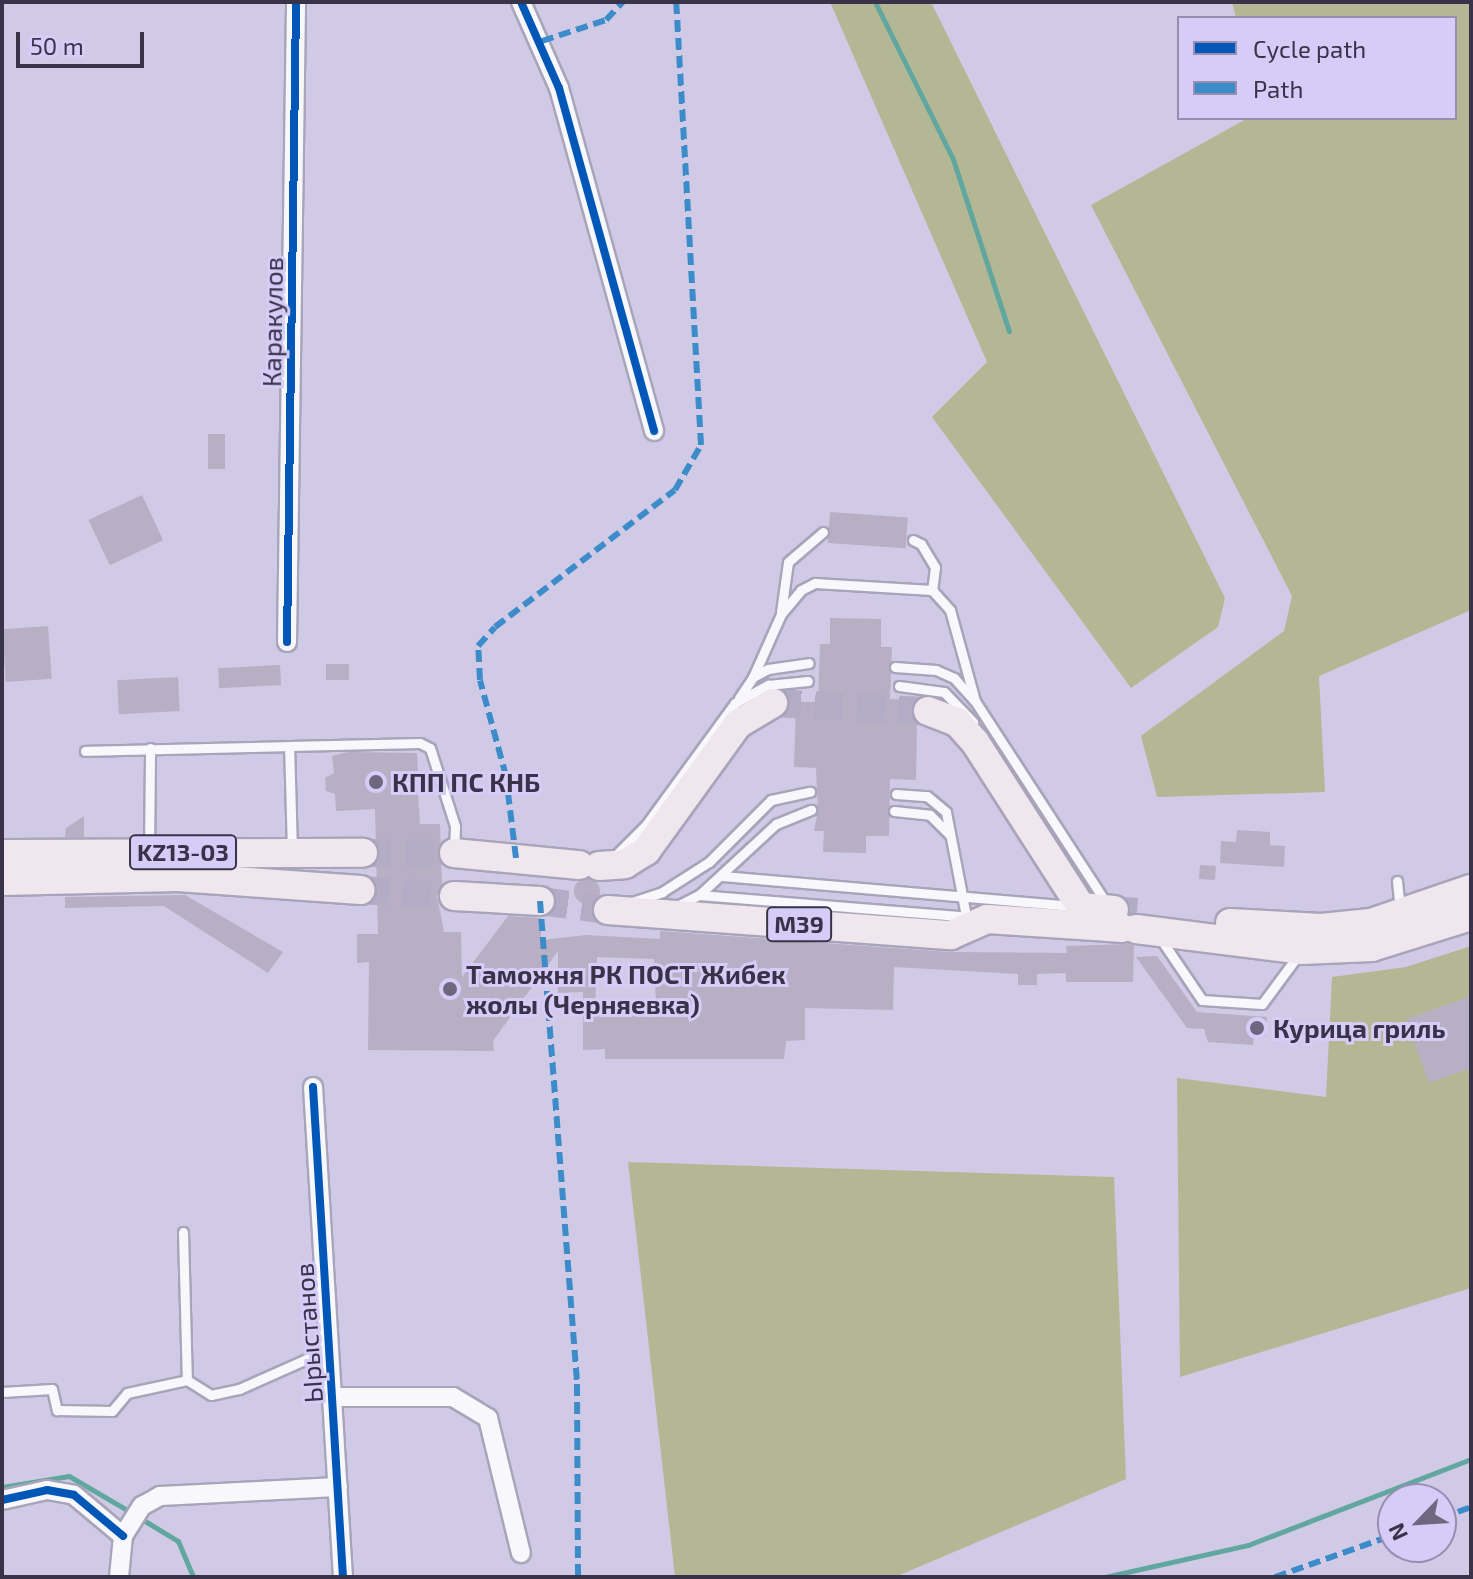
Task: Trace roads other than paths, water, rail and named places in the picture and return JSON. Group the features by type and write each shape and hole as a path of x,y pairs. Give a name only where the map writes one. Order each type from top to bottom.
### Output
{"highway":[{"path":"454,853 589,865 625,864 646,851 738,724 773,703"},
{"path":"928,711 957,722 1081,907"},
{"name":"KZ13-03","path":"2,854 149,851 363,853"},
{"name":"KZ13-03","path":"2,881 178,877 361,890"},
{"name":"M39","path":"599,909 951,935 976,918 1131,920 1279,928 1371,923 1471,889"},
{"path":"454,896 540,901"},
{"name":"M39","path":"1081,907 1131,920 1302,950 1372,947 1471,916"}],"street":[{"name":"Каракулов","path":"287,642 296,2"},
{"path":"521,2 559,88 654,431"},
{"name":"Ырыстанов","path":"313,1087 343,1577"},
{"path":"332,1397 453,1397 488,1418 521,1553"},
{"path":"119,1577 123,1536 142,1506 160,1496 338,1487"},
{"path":"2,1500 47,1490 74,1495 123,1536"}],"lane":[{"path":"781,614 788,562 823,532"},
{"path":"913,540 921,544 935,567 932,590"},
{"path":"589,865 631,843 753,677 781,614 801,590 815,583 932,590 950,610 975,701"},
{"path":"753,677 768,669 809,663"},
{"path":"895,667 936,670 954,678 975,701 1131,920 1202,1000 1262,1004 1302,950"},
{"path":"735,703 768,685 808,681"},
{"path":"899,686 944,692 963,706 1013,785 1014,806"},
{"path":"85,751 420,743 430,748 455,826 454,853"},
{"path":"289,746 292,853"},
{"path":"149,851 150,748"},
{"path":"599,909 662,892 709,862 759,807 785,794 810,792"},
{"path":"896,794 938,802 953,840 961,893 976,918"},
{"path":"661,914 699,895 776,824 811,810"},
{"path":"894,811 930,815 953,840"},
{"path":"722,876 961,893 1081,907"},
{"path":"1397,881 1401,915"},
{"path":"699,895 976,918"},
{"path":"183,1232 187,1380"},
{"path":"2,1392 52,1389 57,1410 112,1411 127,1393 187,1380 211,1395 225,1392 329,1349"}],"waterway":[{"path":"875,2 953,159 1009,331"},
{"path":"1105,1577 1248,1545 1471,1459"},
{"path":"2,1487 69,1476 132,1513"},
{"path":"140,1518 178,1541 193,1577"}],"tunnel":[{"path":"773,703 928,711"},
{"path":"363,853 454,853"},
{"path":"361,890 454,896"},
{"path":"540,901 608,910"},
{"path":"1123,911 1137,912"}],"place":[{"name":"КПП ПС КНБ","path":"376,782"},
{"name":"Таможня РК ПОСТ Жибек жолы (Черняевка)","path":"450,989"},
{"name":"Курица гриль","path":"1257,1028"}]}
